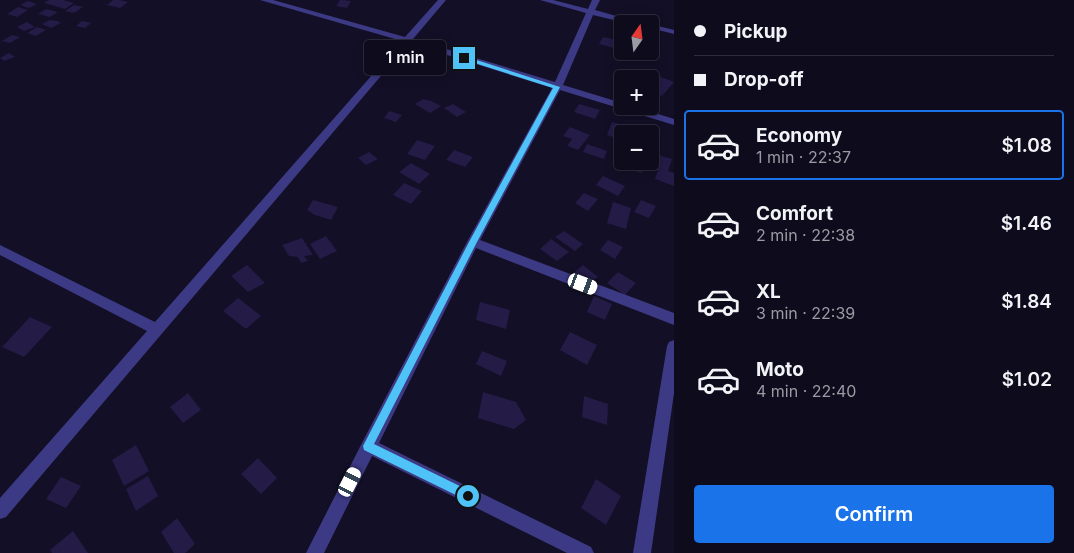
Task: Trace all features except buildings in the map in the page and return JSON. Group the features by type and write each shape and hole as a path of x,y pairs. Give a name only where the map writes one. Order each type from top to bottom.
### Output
{"street":[{"path":"264,0 408,40 674,122"},
{"path":"0,511 442,0"},
{"path":"544,0 614,18"},
{"path":"315,553 473,242 557,87 596,0"},
{"path":"659,28 674,32"},
{"path":"473,242 674,320"},
{"path":"0,250 158,330"},
{"path":"642,553 674,346"},
{"path":"368,446 585,553"}],"route":[{"path":"464,58 557,87 473,242 368,446 468,496"}]}
